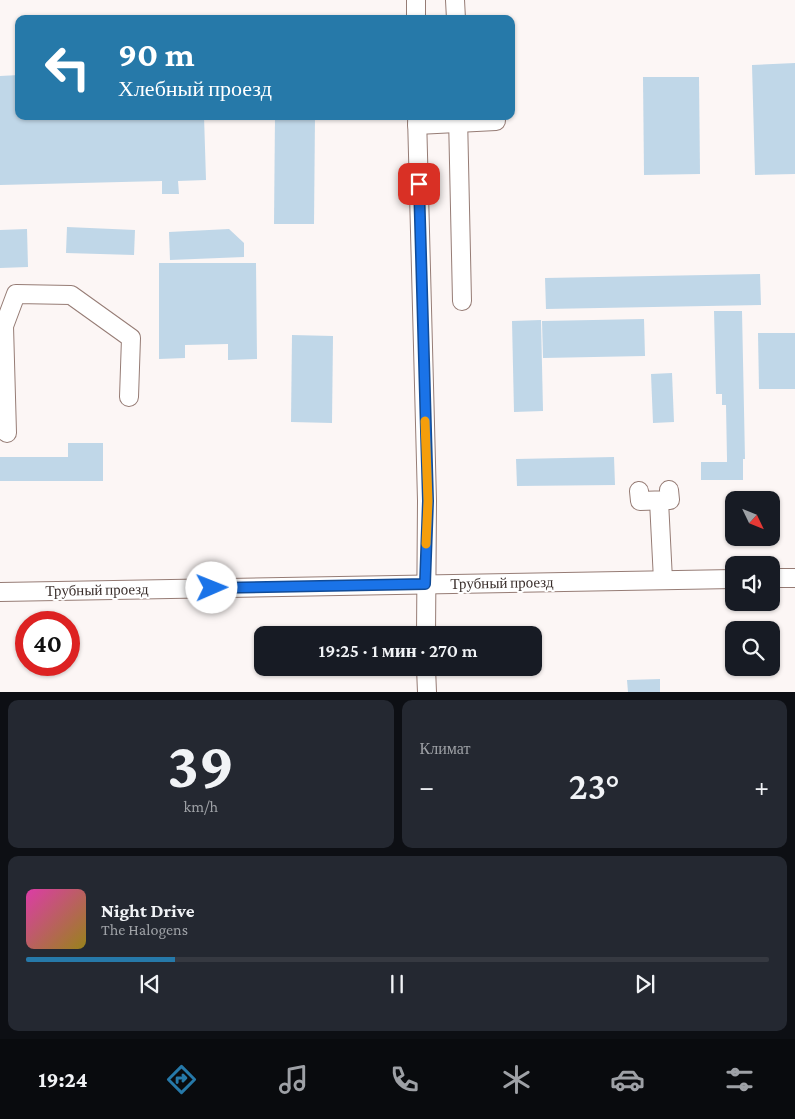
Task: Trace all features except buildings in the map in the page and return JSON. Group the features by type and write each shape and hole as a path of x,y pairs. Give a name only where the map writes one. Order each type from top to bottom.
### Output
{"street":[{"path":"416,0 416,15"},
{"path":"455,0 456,15"},
{"path":"459,120 462,301"},
{"path":"426,626 425,584 428,501 417,121 496,121"},
{"path":"7,433 2,326 16,294 71,295 130,338 130,397"},
{"path":"639,491 640,502 664,495 663,580"},
{"path":"780,578 795,578"},
{"name":"Трубный проезд","path":"0,592 725,579"},
{"path":"426,676 427,692"}],"slow traffic":[{"path":"425,421 428,501 426,544"}],"route":[{"path":"212,588 425,584 428,501 419,184"}]}
